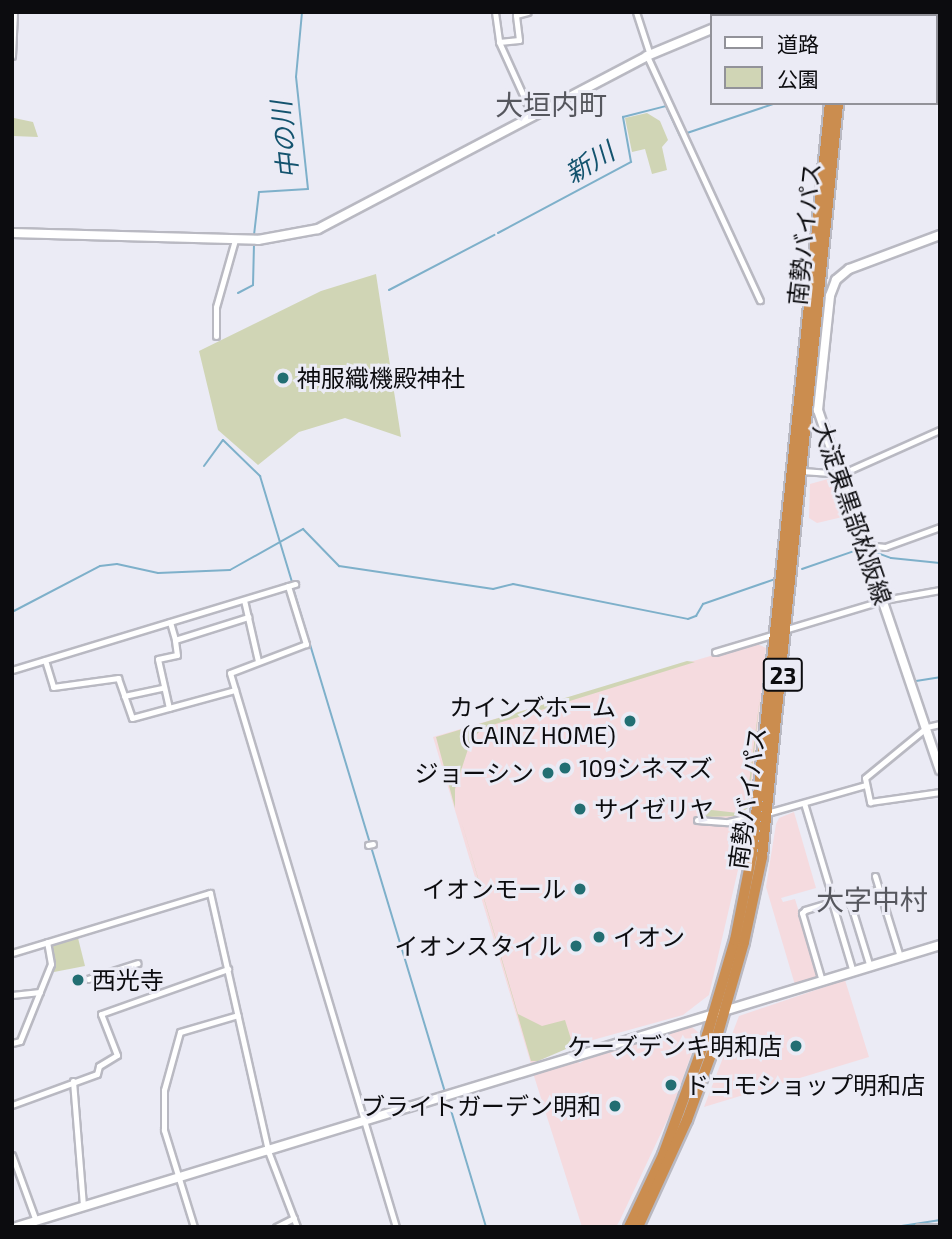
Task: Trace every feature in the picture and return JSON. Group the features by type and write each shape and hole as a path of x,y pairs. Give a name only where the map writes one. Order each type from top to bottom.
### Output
{"highway":[{"name":"南勢バイパス","path":"798,470 830,105"},
{"name":"南勢バイパス","path":"638,1227 687,1120 726,1009 750,917 838,105"},
{"name":"南勢バイパス","path":"629,1227 663,1155 714,1013 739,921 763,814"}],"street":[{"path":"12,56 13,12"},
{"path":"495,12 499,43 533,117"},
{"path":"499,43 519,40 516,15 528,12"},
{"path":"636,12 649,55 760,300"},
{"path":"12,233 235,240 288,236 339,220 649,55 710,30"},
{"name":"大淀東黒部松阪線","path":"940,235 849,269 831,289 818,410 867,548 940,770"},
{"path":"216,336 216,307 235,240"},
{"path":"798,470 841,474 940,430"},
{"path":"867,548 885,547 940,527"},
{"path":"12,670 291,585 306,644 231,669 234,690 396,1227"},
{"path":"715,652 884,600 940,590"},
{"path":"244,600 258,661"},
{"path":"175,640 248,617"},
{"path":"169,708 162,688 158,659 177,655 170,622"},
{"path":"45,660 52,688 118,678 132,718 234,690"},
{"path":"124,696 162,688"},
{"path":"940,724 927,727 865,778 870,803 940,792"},
{"path":"697,820 729,822 865,785"},
{"path":"804,803 853,972"},
{"path":"875,876 900,957"},
{"path":"870,967 850,900 879,889"},
{"path":"12,953 210,893 268,1151 297,1227"},
{"path":"822,981 803,913 832,902"},
{"path":"12,1043 20,1041 51,964 47,942"},
{"path":"16,1227 940,945"},
{"path":"88,979 138,963"},
{"path":"12,1105 97,1074 99,1066 117,1055 101,1014 228,969"},
{"path":"12,995 40,992"},
{"path":"194,1227 164,1130 162,1104 180,1032 238,1016"},
{"path":"74,1081 83,1206"},
{"path":"12,1155 36,1221"},
{"path":"276,1227 294,1219"},
{"path":"919,1227 940,1227"}],"shaded area":[{"path":"835,477 851,515 817,523 809,518 810,484"},
{"path":"755,643 766,648 750,803 742,815 744,844 709,995 683,1015 571,1046 531,1064 433,737"},
{"path":"794,812 816,888 781,898 783,902 795,899 819,978 795,985 766,887 776,824 779,818"},
{"path":"845,980 869,1057 704,1107 739,1016"},
{"path":"692,1027 699,1033 670,1114 620,1220 616,1227 582,1227 533,1073 575,1060 580,1063 591,1056"}],"green space":[{"path":"647,113 660,121 668,140 662,147 667,170 652,174 645,149 632,152 625,118"},
{"path":"14,118 33,122 38,137 13,136"},
{"path":"376,274 401,437 345,418 299,432 258,465 218,430 199,351 321,291"},
{"path":"687,661 695,662 483,728 471,740 455,789 455,808 436,737"},
{"path":"760,697 748,808 736,816 705,817 703,809 738,813 746,807"},
{"path":"459,813 518,1014 542,1026 565,1020 571,1039 566,1049 538,1061 531,1061"},
{"path":"77,934 85,966 54,972 48,943"}],"waterway":[{"name":"中の川","path":"254,235 259,192 308,189 296,77 302,12"},
{"name":"新川","path":"687,133 770,105"},
{"name":"新川","path":"498,233 631,162 623,117 666,106 680,136"},
{"name":"新川","path":"389,290 494,235"},
{"name":"中の川","path":"238,293 253,285 254,244"},
{"path":"204,466 223,440 260,476 292,582"},
{"path":"12,612 100,566 117,564 158,573 230,570 303,529 339,566 493,589 513,584 688,619 696,616 703,604 775,579"},
{"path":"802,569 860,549"},
{"path":"869,550 891,558 940,563"},
{"path":"293,588 445,1092"},
{"path":"916,681 940,677"},
{"path":"447,1097 486,1227"},
{"path":"895,1227 940,1220"}],"place":[{"name":"神服織機殿神社","path":"283,378"},
{"name":"カインズホーム (CAINZ HOME)","path":"630,721"},
{"name":"109シネマズ","path":"565,768"},
{"name":"ジョーシン","path":"548,773"},
{"name":"サイゼリヤ","path":"580,809"},
{"name":"イオンモール","path":"580,889"},
{"name":"イオン","path":"599,937"},
{"name":"イオンスタイル","path":"576,946"},
{"name":"西光寺","path":"78,980"},
{"name":"ケーズデンキ明和店","path":"796,1046"},
{"name":"ドコモショップ明和店","path":"671,1085"},
{"name":"ブライトガーデン明和","path":"615,1106"}],"district":[{"name":"大垣内町","path":"551,104"},
{"name":"大字中村","path":"872,899"}]}
